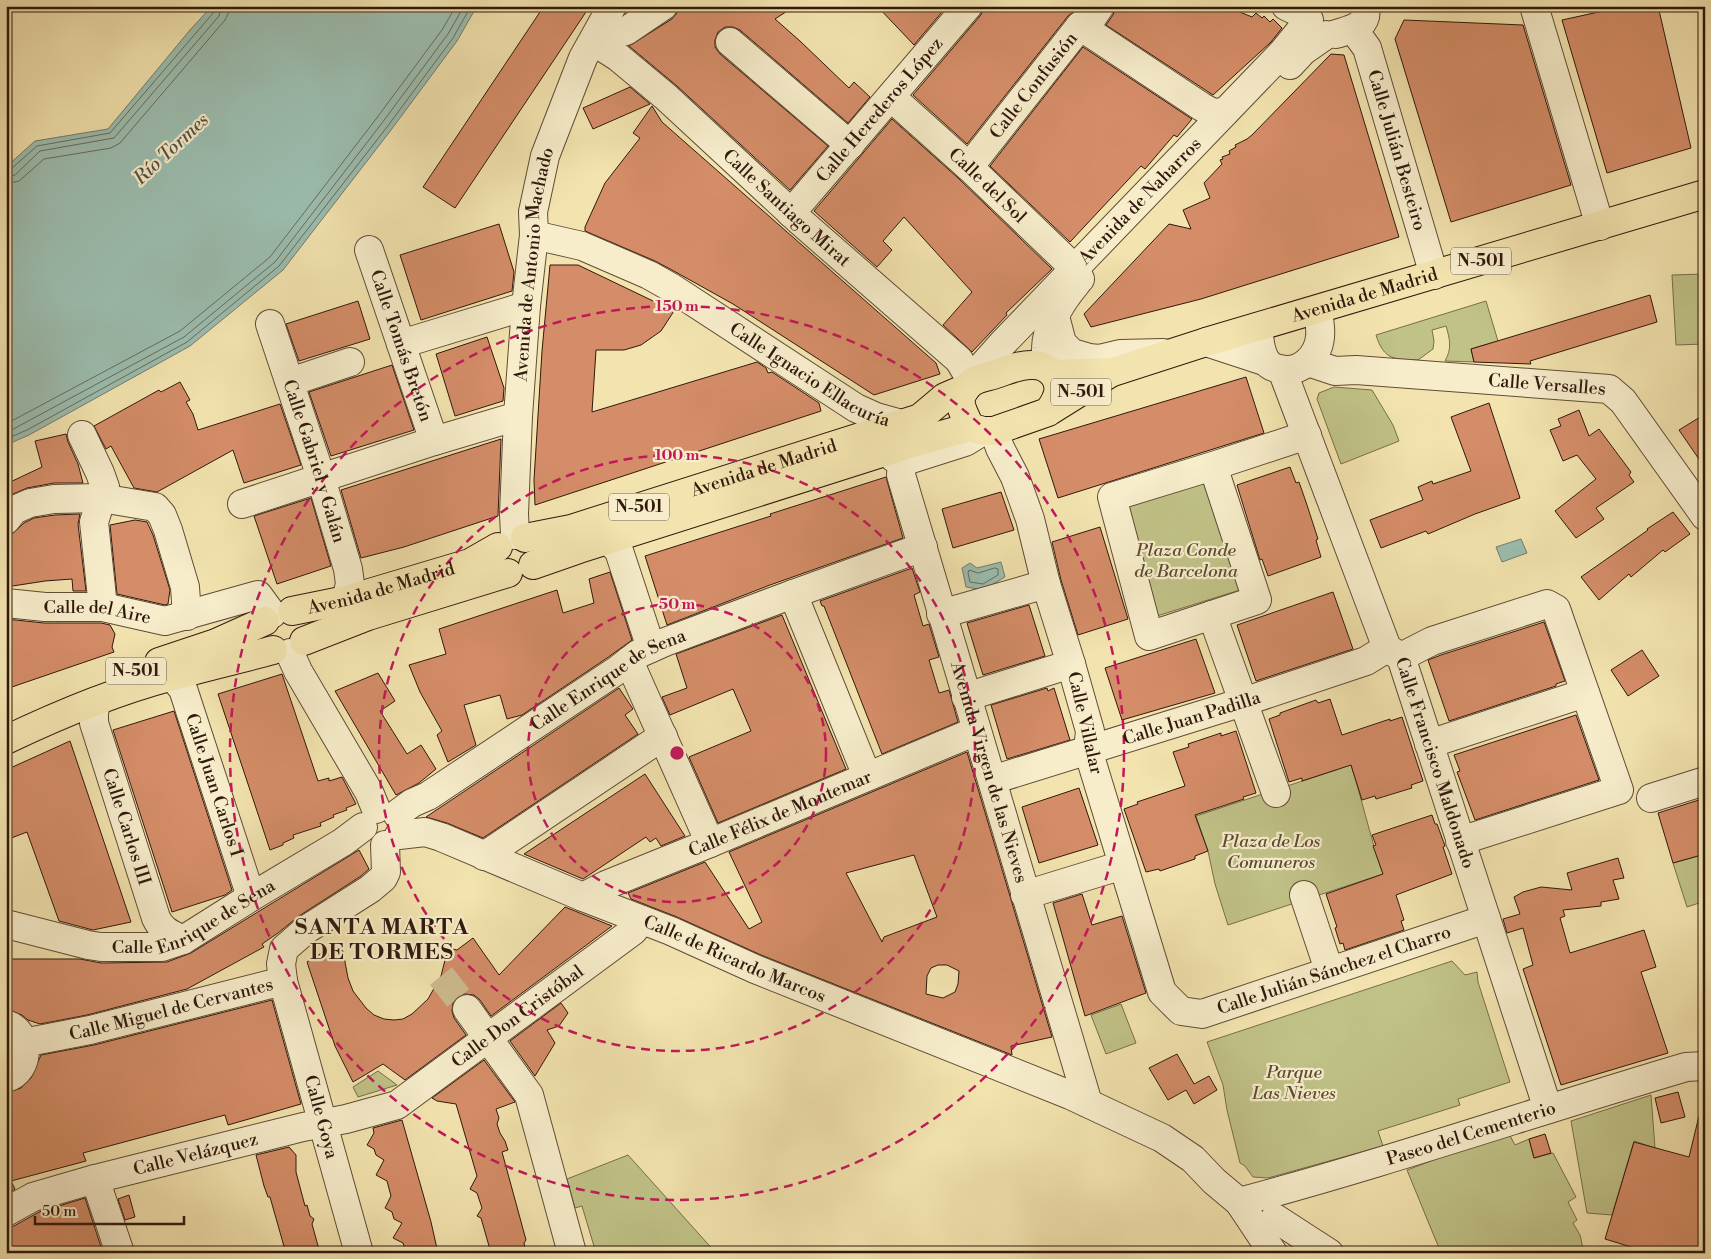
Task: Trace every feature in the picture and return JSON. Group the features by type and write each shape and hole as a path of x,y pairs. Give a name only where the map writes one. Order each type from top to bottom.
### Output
{"highway":[{"name":"Avenida de Madrid","path":"1048,412 1113,372 1206,342 1705,194"},
{"name":"N-501","path":"970,384 1016,367 1032,365 1052,371 1059,390 1048,412 982,430"},
{"name":"Avenida de Madrid","path":"1052,371 1113,372"},
{"name":"Avenida de Madrid","path":"6,740 49,719 172,676 289,648 368,616 520,569 900,445 920,418 945,396 970,384"},
{"path":"970,384 961,398 962,407 982,430"},
{"name":"Avenida de Madrid","path":"6,719 35,705 216,643 276,615 346,600 470,563 512,540 571,529 900,445 982,430"},
{"path":"512,540 533,545 536,555 520,569"},
{"path":"276,615 302,618 306,629 289,648 265,642 263,632 276,615"}],"street":[{"name":"Avenida de Antonio Machado","path":"512,540 518,416 526,306 534,235 533,212 545,156 583,58 612,6"},
{"path":"595,39 626,31 663,6"},
{"name":"Calle Herederos López","path":"792,213 968,6"},
{"name":"Calle Confusión","path":"969,167 1080,26 1092,18 1100,6"},
{"path":"1534,6 1600,226"},
{"path":"1308,17 1359,17"},
{"name":"Avenida de Naharros","path":"1052,371 1045,350 1050,325 1077,274 1225,112 1292,42 1308,17"},
{"name":"Avenida de Naharros","path":"970,384 993,353 1077,274 1303,51 1308,17"},
{"name":"Calle Julián Besteiro","path":"1359,17 1434,275"},
{"path":"1080,26 1202,107 1213,113 1225,112"},
{"name":"Calle Santiago Mirat","path":"595,39 666,97 792,213 959,360 970,384"},
{"path":"730,42 850,145"},
{"name":"Calle del Sol","path":"891,97 969,167 1077,274"},
{"name":"Calle Ignacio Ellacuría","path":"534,235 582,246 649,275 672,288 856,408 876,417 900,445"},
{"name":"Calle Tomás Bretón","path":"369,250 434,441"},
{"path":"401,344 526,306"},
{"path":"1206,342 1275,366 1296,368 1308,362 1316,352 1320,337 1317,310"},
{"path":"1055,316 1062,343 1072,352 1089,358 1100,359 1120,354 1174,353"},
{"name":"Calle Gabriel y Galán","path":"270,324 348,569 350,584 346,600"},
{"name":"Calle Francisco Maldonado","path":"1258,327 1258,338 1275,366 1307,435 1429,744 1548,1109"},
{"path":"1320,337 1356,370"},
{"path":"290,382 350,362"},
{"name":"Calle Versalles","path":"1308,362 1335,371 1356,370 1609,389 1623,401 1705,516"},
{"path":"242,504 434,441 518,416"},
{"name":"Calle Villalar","path":"982,430 1000,448 1015,477 1030,519 1046,584 1090,731 1088,750 1123,865 1162,992 1181,1011"},
{"path":"82,435 105,488 94,522 103,607"},
{"path":"1213,466 1257,600 1148,636 1112,497 1307,435"},
{"name":"Avenida Virgen de las Nieves","path":"900,445 901,475 992,780 1080,1094"},
{"path":"6,520 14,510 30,502 54,499 101,498 155,507 162,515 168,530 185,587 187,616"},
{"path":"608,539 619,551 640,654 663,736 710,843"},
{"name":"Calle Enrique de Sena","path":"6,924 28,931 100,947 162,947 183,940 251,896 343,842 389,822 640,654 793,594 923,548"},
{"path":"941,614 1046,584"},
{"path":"793,594 867,776"},
{"name":"Calle del Aire","path":"6,603 45,607 103,607 165,621 258,595 276,615"},
{"name":"Calle Juan Padilla","path":"992,780 1243,702 1547,604 1556,609 1619,790 1460,841"},
{"path":"1212,615 1276,793"},
{"path":"289,648 298,671 389,822"},
{"path":"966,697 1071,664"},
{"name":"Calle Juan Carlos I","path":"172,676 183,689 251,896"},
{"path":"1429,744 1585,693"},
{"name":"Calle Carlos III","path":"97,701 94,723 156,918 160,926 167,933 183,940"},
{"name":"Calle Félix de Montemar","path":"583,897 606,885 976,730"},
{"path":"484,856 663,736"},
{"path":"1651,798 1705,781"},
{"name":"Calle de Ricardo Marcos","path":"389,822 426,832 671,931 755,969 1080,1094 1162,1138 1193,1158 1214,1181 1239,1202 1273,1253"},
{"name":"Calle Miguel de Cervantes","path":"6,1078 16,1074 25,1060 15,1033 90,1030 282,981 280,964 284,949 307,930 370,889 383,878 386,872 389,822"},
{"path":"1025,896 1123,865"},
{"path":"1304,895 1329,970"},
{"name":"Calle Julián Sánchez el Charro","path":"1181,1011 1202,1014 1486,919"},
{"name":"Calle Don Cristóbal","path":"389,1108 406,1100 633,931 642,920"},
{"name":"Calle Goya","path":"282,981 359,1253"},
{"path":"467,1009 530,1095 572,1253"},
{"name":"Paseo del Cementerio","path":"1239,1202 1385,1160 1686,1067 1705,1066"},
{"name":"Calle Velázquez","path":"6,1212 33,1197 95,1179 323,1123 346,1120 389,1108"},
{"path":"95,1179 120,1253"},
{"path":"1275,1218 1329,1253"}],"green space":[{"path":"1705,274 1705,344 1676,345 1672,275"},
{"path":"1486,301 1498,341 1471,349 1474,362 1445,361 1450,344 1446,326 1432,330 1433,349 1418,360 1391,357 1383,350 1376,335"},
{"path":"1334,387 1372,390 1393,425 1399,441 1341,464 1317,399 1319,393"},
{"name":"Plaza Conde de Barcelona","path":"1207,482 1240,590 1157,616 1127,506"},
{"name":"Plaza de Los Comuneros","path":"1350,762 1383,874 1228,925 1215,884 1208,851 1196,816 1339,769"},
{"path":"1705,854 1705,901 1687,907 1673,863"},
{"name":"Parque Las Nieves","path":"1452,961 1465,975 1477,972 1478,982 1510,1082 1458,1099 1460,1105 1378,1131 1383,1146 1268,1178 1253,1177 1245,1166 1240,1163 1223,1085 1207,1042"},
{"path":"1121,1004 1136,1043 1106,1054 1091,1015"},
{"path":"378,1071 397,1085 358,1097 353,1087"},
{"path":"1651,1095 1655,1148 1634,1141 1612,1215 1587,1213 1571,1121"},
{"path":"1508,1132 1515,1145 1529,1139 1534,1158 1553,1153 1576,1197 1568,1202 1577,1220 1573,1223 1580,1235 1584,1253 1441,1253 1407,1170"},
{"path":"628,1155 716,1253 596,1253 582,1206 575,1208 567,1179"}],"water":[{"name":"Río Tormes","path":"212,6 477,6 457,41 283,270 190,346 29,435 6,445 6,167 35,141 108,129"},
{"path":"1521,539 1527,553 1502,562 1496,547"},
{"path":"1001,562 1005,577 983,590 966,587 962,568 970,563 977,568"}],"building":[{"path":"544,6 590,6 455,208 423,187"},
{"path":"678,6 795,6 775,19 849,88 854,82 870,97 848,123 740,30 733,27 725,27 718,32 715,47 720,54 828,146 790,190 677,86 629,46 672,19 677,13"},
{"path":"877,6 947,6 914,45"},
{"path":"986,6 1081,6 1068,16 967,144 913,95 980,16"},
{"path":"1116,6 1225,6 1252,17 1256,13 1262,18 1264,16 1270,22 1273,19 1282,28 1271,42 1213,95 1106,25 1113,15"},
{"path":"1626,6 1658,6 1691,148 1607,173 1562,20"},
{"path":"1404,20 1523,25 1571,185 1451,222 1395,39"},
{"path":"1083,47 1192,119 1177,137 1174,135 1145,169 1141,166 1070,242 990,166"},
{"path":"1331,54 1344,55 1399,237 1201,299 1091,327 1084,314 1169,224 1191,229 1183,210 1210,198 1204,183 1222,164 1220,160 1223,159 1222,157 1230,154 1229,151 1236,147 1235,145 1252,135"},
{"path":"630,87 650,104 593,129 583,108"},
{"path":"652,106 662,122 936,363 940,374 874,395 733,304 655,261 585,231 585,227 605,183 640,138 633,133"},
{"path":"892,119 958,178 1052,269 1006,313 1007,315 972,352 943,325 972,292 904,217 883,241 892,250 877,267 814,211"},
{"path":"499,224 514,272 512,291 421,320 400,255"},
{"path":"550,265 578,265 674,311 661,331 641,345 624,350 596,350 592,412 757,362 766,368 768,373 772,372 819,403 821,411 535,505 534,480 542,351"},
{"path":"1650,295 1657,322 1530,361 1531,364 1474,362 1471,349"},
{"path":"358,301 370,339 299,361 286,324"},
{"path":"487,337 504,388 503,401 455,416 436,354"},
{"path":"392,365 414,430 331,456 309,392"},
{"path":"1246,377 1264,433 1058,498 1039,439"},
{"path":"180,382 190,400 186,402 193,414 198,430 280,404 301,465 244,483 233,450 157,492 134,488 111,446 106,449 94,426 159,390 161,392"},
{"path":"1489,403 1520,498 1428,534 1426,531 1381,548 1370,520 1423,500 1418,487 1432,481 1433,484 1471,471 1451,417"},
{"path":"1579,410 1589,436 1599,429 1631,472 1629,475 1634,482 1596,508 1604,519 1576,538 1555,511 1596,479 1577,455 1563,461 1550,430 1561,426 1558,419"},
{"path":"1705,414 1705,468 1679,430"},
{"path":"66,434 78,464 83,483 54,483 27,488 6,497 6,484 42,467 35,441"},
{"path":"501,439 498,516 404,547 361,558 341,490"},
{"path":"1290,467 1296,483 1299,482 1306,502 1318,539 1316,540 1321,557 1268,576 1262,559 1260,560 1237,485"},
{"path":"886,477 903,538 770,585 667,625 645,556"},
{"path":"1001,492 1014,530 953,548 942,509"},
{"path":"311,498 331,566 277,584 254,516"},
{"path":"1673,512 1690,534 1665,552 1663,550 1631,577 1629,574 1599,600 1581,577"},
{"path":"80,514 78,524 86,591 73,591 72,579 6,587 6,535 12,534 24,523 34,518"},
{"path":"135,520 147,522 153,535 170,590 168,604 165,605 117,594 110,525"},
{"path":"1100,527 1128,619 1078,635 1061,580 1052,542"},
{"path":"912,568 920,592 914,595 923,626 929,624 939,657 929,660 939,693 949,690 958,722 882,754 824,606 822,606 820,601"},
{"path":"610,572 632,640 522,715 507,719 500,695 464,705 476,745 448,762 437,735 442,731 420,692 409,665 446,654 439,629 557,590 563,613 594,603 589,579"},
{"path":"1333,592 1353,649 1256,681 1237,625"},
{"path":"1029,605 1045,656 983,675 967,623"},
{"path":"782,615 846,769 718,823 689,757 751,731 733,689 670,715 662,697 687,688 676,654"},
{"path":"6,619 44,623 101,623 110,625 115,634 112,647 114,652 6,689"},
{"path":"1544,622 1565,681 1556,684 1556,686 1449,721 1428,660"},
{"path":"1196,639 1215,693 1122,720 1105,668"},
{"path":"1642,650 1659,676 1628,696 1611,670"},
{"path":"378,673 395,701 380,711 407,754 421,745 436,769 419,783 396,795 335,691"},
{"path":"282,674 318,781 329,778 329,781 342,777 356,804 320,823 321,826 293,835 294,838 270,850 218,694"},
{"path":"619,688 633,709 625,715 638,734 483,838 447,823 426,817"},
{"path":"1047,688 1048,691 1054,688 1070,740 1007,759 991,705"},
{"path":"1330,699 1342,735 1390,719 1390,721 1402,717 1423,781 1411,785 1412,788 1376,799 1375,796 1362,800 1351,765 1302,781 1302,778 1289,782 1269,719 1316,700 1318,703"},
{"path":"174,711 232,890 225,895 172,912 113,730"},
{"path":"1576,715 1599,780 1475,820 1457,772 1460,771 1454,755"},
{"path":"1236,731 1256,793 1243,797 1244,799 1195,815 1208,851 1195,856 1195,859 1160,871 1159,869 1146,872 1124,809 1138,804 1137,802 1185,786 1173,752 1189,747 1188,744 1221,733 1221,736"},
{"path":"70,741 131,922 93,930 59,921 27,832 6,840 6,770"},
{"path":"967,752 1052,1037 1011,1046 1012,1055 761,955 677,917 631,899 628,893 705,862 749,929 762,922 729,852","holes":["914,855 937,917 884,937 882,942 846,873","938,965 947,965 959,971 955,992 943,998 926,994 927,976 931,968"]},
{"path":"645,774 685,836 661,846 656,838 650,842 646,837 583,879 524,854"},
{"path":"1079,788 1098,845 1039,863 1022,807"},
{"path":"1705,798 1705,854 1673,863 1658,813"},
{"path":"1432,815 1445,846 1443,847 1452,874 1396,895 1404,920 1401,921 1404,930 1345,950 1343,943 1340,944 1335,928 1337,927 1326,894 1383,874 1373,846 1376,845 1372,835"},
{"path":"359,850 369,869 361,876 299,916 262,944 264,947 187,989 87,1015 40,1024 6,1009 6,959 80,959 101,963 167,962 191,953"},
{"path":"1618,858 1624,878 1613,880 1619,899 1601,902 1601,906 1563,910 1565,916 1560,918 1570,953 1644,930 1656,967 1641,972 1668,1053 1561,1085 1523,969 1533,965 1523,928 1507,933 1503,919 1520,914 1514,897 1523,892 1541,887 1572,890 1567,873"},
{"path":"1082,894 1092,925 1122,916 1146,993 1085,1016 1053,903"},
{"path":"565,907 612,926 491,1016 480,1000 474,995 465,994 458,997 453,1003 452,1011 454,1018 466,1035 405,1080 383,1064 353,1082 335,1046 307,962 333,946 343,951 348,978 353,991 366,1008 374,1015 384,1019 403,1019 412,1014 428,999 441,976 448,948 457,950 473,938 499,975"},
{"path":"272,1000 301,1104 228,1125 225,1115 83,1153 86,1161 11,1181 15,1189 6,1194 6,1093 21,1088 31,1078 41,1055 94,1045"},
{"path":"561,1003 568,1013 559,1026 547,1030 555,1043 535,1076 510,1041"},
{"path":"1177,1054 1194,1084 1209,1076 1217,1090 1194,1104 1186,1090 1168,1100 1149,1068"},
{"path":"484,1060 515,1102 496,1109 499,1118 497,1124 508,1150 502,1152 526,1240 524,1243 526,1253 491,1253 481,1218 477,1216 482,1208 477,1193 470,1189 477,1176 456,1104 437,1101 432,1098"},
{"path":"1678,1092 1685,1117 1661,1123 1655,1098"},
{"path":"1699,1116 1705,1116 1705,1253 1645,1253 1644,1251 1605,1239 1634,1142 1689,1157"},
{"path":"402,1120 438,1253 406,1253 403,1243 393,1238 402,1223 394,1219 392,1212 385,1208 391,1196 387,1181 376,1175 384,1160 376,1155 374,1149 367,1145 374,1133 373,1128"},
{"path":"1545,1134 1551,1153 1534,1158 1529,1139"},
{"path":"289,1147 296,1155 296,1172 305,1206 307,1205 310,1216 314,1219 312,1224 320,1253 288,1253 285,1250 270,1197 268,1197 264,1186 256,1155"},
{"path":"129,1195 135,1217 125,1220 118,1199"},
{"path":"85,1198 103,1253 6,1253 6,1228 14,1226 39,1212"}],"tunnel":[{"path":"441,976 467,1009"}],"district":[{"name":"SANTA MARTA DE TORMES","path":"382,940"}]}
